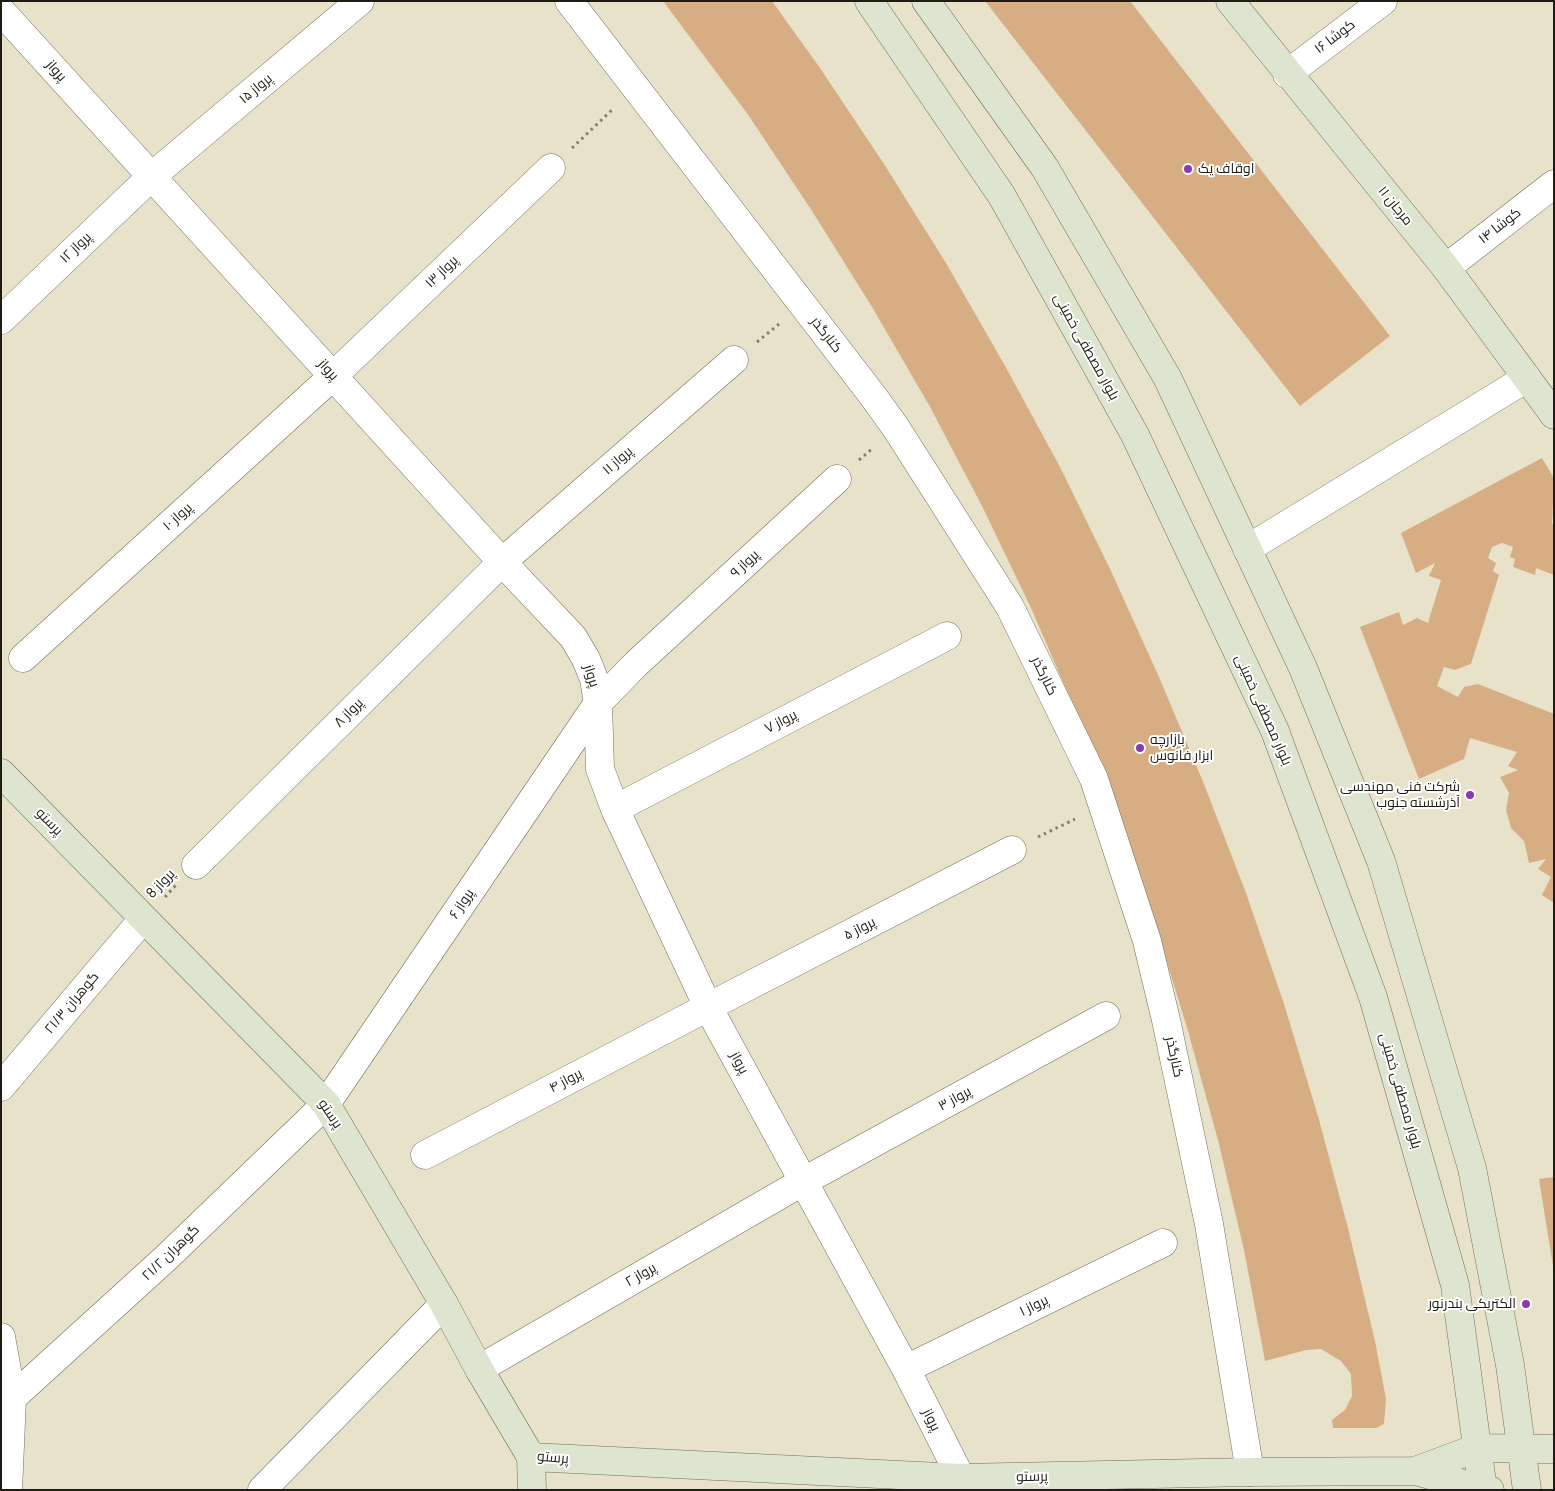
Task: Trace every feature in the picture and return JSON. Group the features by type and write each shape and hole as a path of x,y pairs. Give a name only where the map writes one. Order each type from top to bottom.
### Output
{"main road":[{"name":"بلوار مصطفی خمینی","path":"869,1 1002,196 1135,435 1276,731 1373,997 1455,1285 1483,1490"},
{"path":"926,1 1045,168 1168,379 1303,668 1384,871 1472,1168 1510,1365 1527,1490"},
{"name":"مرجان ۱۱","path":"1230,1 1287,74 1446,268 1554,415"},
{"name":"پرستو","path":"1,773 326,1104 444,1304 531,1458 961,1478 1250,1472 1415,1471"},
{"path":"1415,1471 1477,1448 1554,1449"},
{"path":"531,1458 532,1490"},
{"path":"1415,1471 1483,1490 1490,1490"}],"street":[{"name":"پرواز ۱۵","path":"152,176 360,1"},
{"name":"کنارگذر","path":"569,1 896,428 1010,607 1094,779 1147,941 1166,1020 1209,1224 1250,1472"},
{"name":"کوشا ۱۶","path":"1287,74 1383,1"},
{"name":"پرواز","path":"1,11 502,562 573,636 586,659 594,679 598,704 600,769 615,809 708,1007 906,1369 961,1478"},
{"name":"پرواز ۱۳","path":"334,376 551,168"},
{"name":"پرواز ۱۲","path":"1,320 152,176"},
{"name":"کوشا ۱۴","path":"1446,268 1554,184"},
{"name":"پرواز ۱۱","path":"502,562 734,360"},
{"name":"پرواز ۱۰","path":"23,658 334,376"},
{"path":"1247,549 1527,378"},
{"name":"پرواز ۹","path":"598,704 636,664 837,479"},
{"name":"پرواز ۸","path":"196,865 502,562"},
{"name":"پرواز ۷","path":"615,809 947,636"},
{"name":"پرواز ۶","path":"326,1104 598,704"},
{"name":"پرواز ۵","path":"708,1007 1012,850"},
{"name":"گوهران ۲۱/۳","path":"1,1086 143,919"},
{"name":"پرواز ۴","path":"425,1155 708,1007"},
{"name":"پرواز ۳","path":"804,1181 1106,1016"},
{"name":"گوهران ۲۱/۲","path":"12,1398 160,1264 326,1104"},
{"name":"پرواز ۲","path":"479,1369 804,1181"},
{"name":"پرواز ۱","path":"906,1369 1163,1244"},
{"path":"262,1490 444,1304"},
{"path":"1,1338 12,1398 6,1441 8,1490"}],"path":[{"path":"551,168 635,88"},
{"path":"734,360 803,305"},
{"path":"837,479 896,428"},
{"path":"1012,850 1103,806"},
{"name":"پرواز 8","path":"143,919 196,865"}],"building":[{"name":"بازارچه ابزار فانوس","path":"663,1 772,1 820,68 884,164 946,263 1060,467 1111,571 1159,677 1204,784 1246,893 1284,1004 1318,1116 1348,1228 1375,1341 1386,1399 1384,1424 1376,1428 1333,1428 1332,1420 1345,1410 1352,1396 1351,1374 1341,1361 1321,1349 1306,1350 1265,1361 1244,1250 1218,1140 1188,1031 1155,923 1076,712 1031,608 982,506 929,405 872,307 812,211 749,116"},
{"name":"اوقاف یک","path":"985,1 1130,1 1390,336 1300,406"},
{"path":"1542,458 1554,478 1552,524 1554,525 1554,575 1536,568 1535,575 1513,567 1515,559 1510,557 1513,547 1502,543 1492,547 1488,558 1496,563 1493,571 1499,575 1471,664 1455,670 1444,667 1437,686 1458,697 1464,687 1478,684 1554,714 1554,903 1542,895 1551,877 1538,869 1546,859 1529,863 1524,841 1511,828 1506,810 1509,793 1500,777 1518,770 1508,766 1517,752 1470,738 1464,759 1419,779 1360,627 1399,612 1403,625 1417,618 1428,623 1441,580 1429,576 1435,563 1416,573 1401,533"},
{"path":"1554,1177 1554,1266 1553,1266 1539,1179"}],"place":[{"name":"اوقاف یک","path":"1188,169"},
{"name":"بازارچه ابزار فانوس","path":"1140,748"},
{"name":"شرکت فنی مهندسی آذرشسته جنوب","path":"1470,795"},
{"name":"الکتریکی بندرنور","path":"1526,1304"}]}
